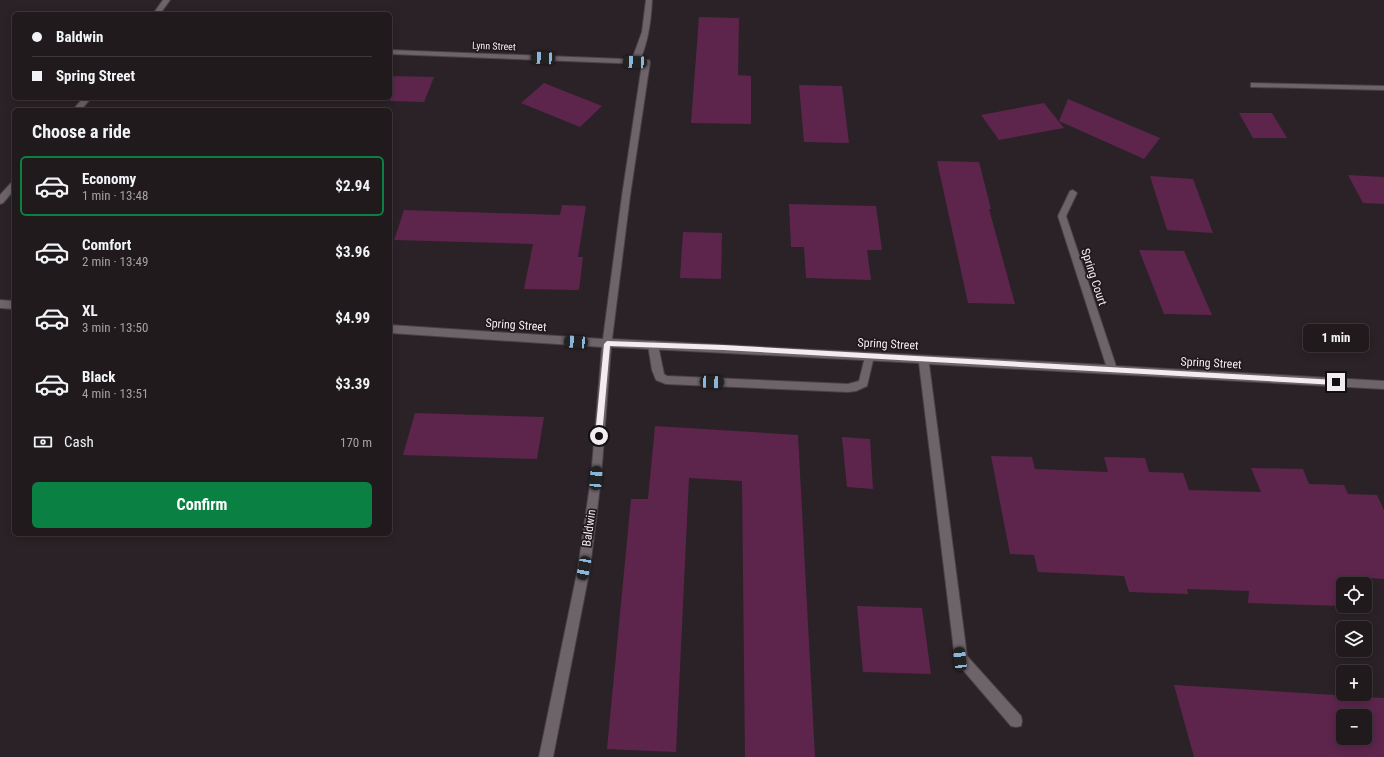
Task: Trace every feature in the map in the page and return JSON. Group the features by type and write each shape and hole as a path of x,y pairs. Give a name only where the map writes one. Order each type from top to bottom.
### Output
{"street":[{"path":"158,12 167,0"},
{"path":"635,62 641,48 648,18 648,0"},
{"name":"Lynn Street","path":"392,52 646,62"},
{"name":"Baldwin","path":"546,757 584,568 596,478 600,407 607,344 626,196 646,62"},
{"path":"1254,85 1384,88"},
{"path":"79,108 85,100"},
{"path":"0,201 12,187"},
{"name":"Spring Court","path":"1073,193 1062,216 1112,370"},
{"path":"0,304 12,305"},
{"name":"Spring Street","path":"392,329 607,344 869,356 1384,385"},
{"path":"653,345 657,370 660,377 666,380 852,388 863,382 869,356"},
{"path":"924,360 960,659 1016,721"}],"building":[{"path":"699,17 739,18 738,75 751,76 751,124 691,123"},
{"path":"392,76 434,77 424,102 390,101 392,100"},
{"path":"544,83 602,106 580,127 521,103"},
{"path":"799,85 842,86 849,143 804,142"},
{"path":"1068,99 1160,138 1144,159 1059,121"},
{"path":"1044,103 1064,128 999,140 981,115"},
{"path":"1239,113 1272,113 1287,138 1253,138"},
{"path":"937,161 979,162 991,209 989,209 1015,304 968,303"},
{"path":"1348,175 1384,177 1384,204 1363,203"},
{"path":"1150,176 1193,179 1213,233 1167,230"},
{"path":"789,204 876,206 882,250 867,250 871,280 806,278 804,247 791,247"},
{"path":"562,205 586,206 578,257 583,257 579,290 524,289 533,244 394,240 404,210 560,215"},
{"path":"683,232 722,233 721,279 680,278"},
{"path":"1139,250 1184,251 1212,315 1164,314"},
{"path":"415,413 544,417 537,459 403,455"},
{"path":"655,426 798,435 815,757 745,757 742,481 689,478 676,752 607,749 631,499 648,499"},
{"path":"842,437 870,439 873,489 847,487"},
{"path":"991,456 1032,457 1035,469 1108,472 1104,457 1145,458 1149,472 1183,473 1189,490 1261,492 1251,468 1303,469 1309,484 1344,485 1348,494 1377,495 1384,510 1384,579 1372,578 1372,577 1336,577 1336,606 1248,603 1249,591 1187,589 1188,594 1129,592 1124,576 1038,572 1034,555 1010,554"},
{"path":"857,606 922,608 931,674 863,672"},
{"path":"1174,685 1336,695 1336,701 1372,701 1372,697 1384,698 1384,757 1194,757"}],"route":[{"path":"599,436 600,407 607,344 723,348 1336,382"}]}
